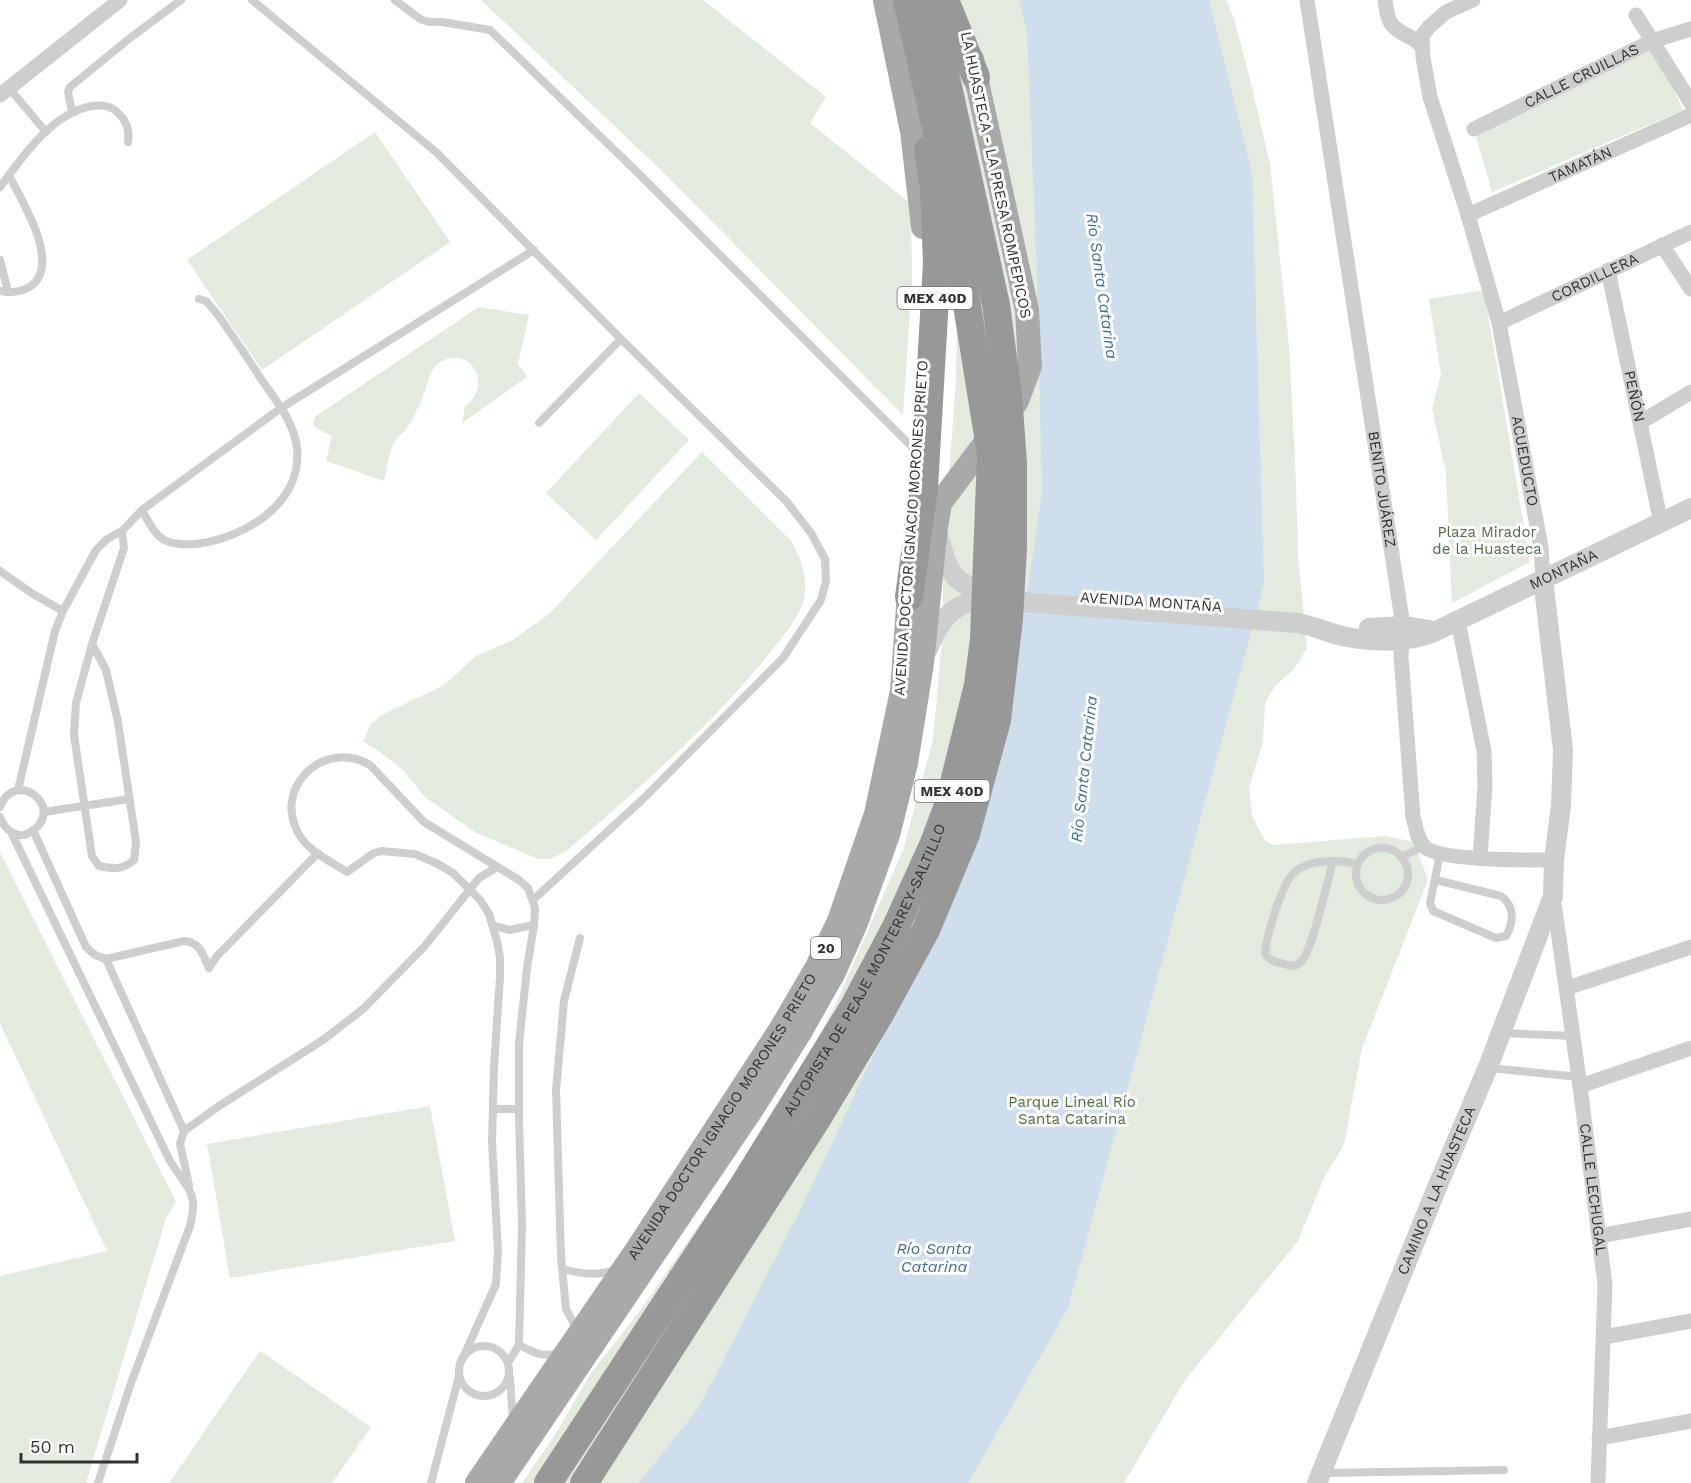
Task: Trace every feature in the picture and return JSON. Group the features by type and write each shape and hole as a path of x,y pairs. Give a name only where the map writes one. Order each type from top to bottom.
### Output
{"highway":[{"name":"MEX 40D","path":"907,0 934,188 937,264 924,488 909,597"},
{"name":"AUTOPISTA DE PEAJE MONTERREY-SALTILLO","path":"548,1483 734,1198 853,1008 896,927 938,833 949,803 978,685 984,639 991,454 944,163 907,0"},
{"name":"AUTOPISTA DE PEAJE MONTERREY-SALTILLO","path":"584,1483 817,1119 886,1004 926,930 966,834 997,720 1009,619 1013,548 1013,463 1008,394 996,305 929,0"},
{"path":"945,0 976,77"}],"main road":[{"name":"AVENIDA DOCTOR IGNACIO MORONES PRIETO","path":"477,1483 625,1268 782,1027 817,967 839,921 876,814 902,691 925,300 918,176 902,76 885,0"},
{"name":"LA HUASTECA - LA PRESA ROMPEPICOS","path":"940,504 1017,401 1030,366 1027,310 959,0"},
{"name":"AVENIDA DOCTOR IGNACIO MORONES PRIETO","path":"499,1483 754,1106 834,972 856,923 888,835 906,763 922,663 940,504"}],"street":[{"path":"5,91 120,0"},
{"name":"BENITO JUÁREZ","path":"1307,0 1402,633 1401,656 1413,817 1424,846"},
{"path":"1385,0 1388,20 1395,30 1419,42 1422,41 1446,6 1473,0"},
{"path":"1636,15 1691,103"},
{"name":"CALLE CRUILLAS","path":"1474,129 1652,41 1691,29"},
{"name":"ACUEDUCTO","path":"1422,41 1430,97 1468,215 1498,323 1541,547 1542,579 1563,750 1562,807 1554,860 1553,896"},
{"name":"TAMATÁN","path":"1468,215 1691,115"},
{"name":"CORDILLERA","path":"1498,323 1691,232"},
{"path":"1662,245 1691,289"},
{"name":"PEÑÓN","path":"1608,270 1661,523"},
{"path":"1641,422 1691,392"},
{"name":"MONTAÑA","path":"1299,618 1347,638 1434,632 1691,508"},
{"name":"AVENIDA MONTAÑA","path":"936,527 952,574 963,585 982,595 1299,618"},
{"name":"AVENIDA MONTAÑA","path":"922,663 939,624 963,604 982,595"},
{"path":"1458,621 1484,751 1485,787 1480,858"},
{"path":"1424,846 1440,854 1480,858 1554,860"},
{"name":"CALLE LECHUGAL","path":"1553,896 1580,1081 1605,1285 1598,1483"},
{"name":"CAMINO A LA HUASTECA","path":"1319,1478 1502,1033 1553,896"},
{"path":"1567,988 1691,947"},
{"path":"1580,1081 1691,1048"},
{"path":"1599,1236 1691,1219"},
{"path":"1604,1336 1691,1321"},
{"path":"1599,1438 1691,1421"}],"lane":[{"path":"72,112 68,92 70,87 181,0"},
{"path":"252,0 436,152 787,502 811,533 825,559 826,581 821,600 783,658 644,798 533,900"},
{"path":"395,0 420,20 490,30 635,170 915,450"},
{"path":"5,91 46,132"},
{"path":"0,187 46,132 72,112 106,105 113,108 125,121 128,129 128,142"},
{"path":"0,260 4,291 29,287 37,280 42,258 41,244 9,175"},
{"path":"18,790 55,631 63,611 96,550 107,539 122,531 142,510 281,408 534,250"},
{"path":"142,510 152,528 161,538 169,542 188,544 214,542 238,533 261,520 279,501 295,478 297,462 294,431 212,306 199,299"},
{"path":"538,423 621,339"},
{"path":"92,644 106,670 118,722 136,853 134,860 128,866 118,868 110,868 95,862 84,806 74,735 74,719 92,644 124,548 122,531"},
{"path":"0,571 63,611"},
{"path":"431,1483 462,1360 496,1284 498,1251 492,1142 500,957 489,914 481,901 453,873 415,854 381,851 374,853 346,872 304,842 294,824 291,809 293,791 308,772 322,762 333,758 360,759 370,765 424,822 528,888 533,900 534,925 519,1044 522,1225 519,1345 508,1363"},
{"path":"0,807 4,798 18,790 27,790 42,802 44,812 42,821 28,834 11,832 5,827 0,817"},
{"path":"44,812 129,799"},
{"path":"33,830 86,947 95,955 106,959 191,941 199,947 209,968 217,956 318,853"},
{"path":"11,832 171,1161 191,1192"},
{"path":"1401,857 1424,846"},
{"path":"1381,848 1395,852 1401,857 1406,862 1408,877 1402,891 1390,899 1375,900 1362,892 1356,879 1357,864 1367,853 1381,848"},
{"path":"1436,880 1501,896 1507,900 1512,912 1512,920 1506,936 1496,938 1434,911 1430,903 1440,854"},
{"path":"1333,861 1316,927 1303,960 1291,966 1271,960 1265,953 1266,942 1275,912 1291,876 1311,864 1333,861 1347,861 1357,864"},
{"path":"98,1483 130,1383 190,1226 194,1200 180,1144 184,1131 323,1040 363,1009 424,947 483,873 498,867"},
{"path":"492,925 509,930 534,925"},
{"path":"519,1345 535,1353 548,1356 557,1354 576,1340 566,1309 556,1090 564,1001 580,938"},
{"path":"106,959 184,1131"},
{"path":"1502,1033 1573,1036"},
{"path":"1488,1067 1580,1081"},
{"path":"493,1109 519,1109"},
{"path":"563,1269 579,1274 593,1274 625,1268"},
{"path":"462,1360 468,1352 477,1347 487,1346 504,1355 508,1363 514,1430"},
{"path":"459,1374 468,1390 476,1395 485,1396 502,1389 509,1373"},
{"path":"1319,1478 1504,1470"}],"green space":[{"path":"481,0 703,0 826,97 810,123 911,204 912,280 903,415 661,170"},
{"name":"Parque Lineal Río Santa Catarina","path":"918,0 1226,0 1233,16 1249,75 1270,164 1289,345 1298,557 1307,648 1295,668 1275,686 1265,703 1263,741 1249,788 1252,816 1265,841 1273,845 1385,836 1414,842 1428,880 1362,1048 1344,1144 1323,1180 1298,1241 1185,1380 1124,1483 522,1483 553,1438 591,1373 642,1308 698,1226 738,1173 796,1082 837,1001 903,850 933,740 943,628 943,557 956,380 958,257"},
{"path":"1652,41 1683,110 1492,192 1474,129"},
{"path":"375,132 450,242 262,370 187,260"},
{"name":"Plaza Mirador de la Huasteca","path":"1484,290 1530,562 1452,603 1446,473 1432,408 1441,375 1429,299"},
{"path":"479,307 529,315 518,364 527,377 462,423 465,406 474,398 478,388 478,379 470,363 462,359 453,358 442,361 434,368 410,423 394,443 384,481 326,461 332,436 314,427 313,421 316,416"},
{"path":"639,393 689,440 596,540 546,493"},
{"path":"702,452 791,541 801,561 804,576 805,591 802,606 784,635 745,682 696,734 565,852 550,859 538,859 475,832 425,797 403,770 363,741 371,724 382,715 444,685 476,656 513,640 549,614"},
{"path":"0,852 176,1202 166,1218 86,1483 0,1483 0,1276 107,1251 0,1023"},
{"path":"430,1106 455,1241 230,1278 207,1144"},
{"path":"260,1351 371,1427 332,1483 169,1483"}],"water":[{"name":"Río Santa Catarina","path":"1019,0 1209,0 1252,174 1264,584 1068,1308 968,1483 639,1483 698,1409 801,1209 949,894 1011,703 1042,492 1037,275 1027,31"}]}
